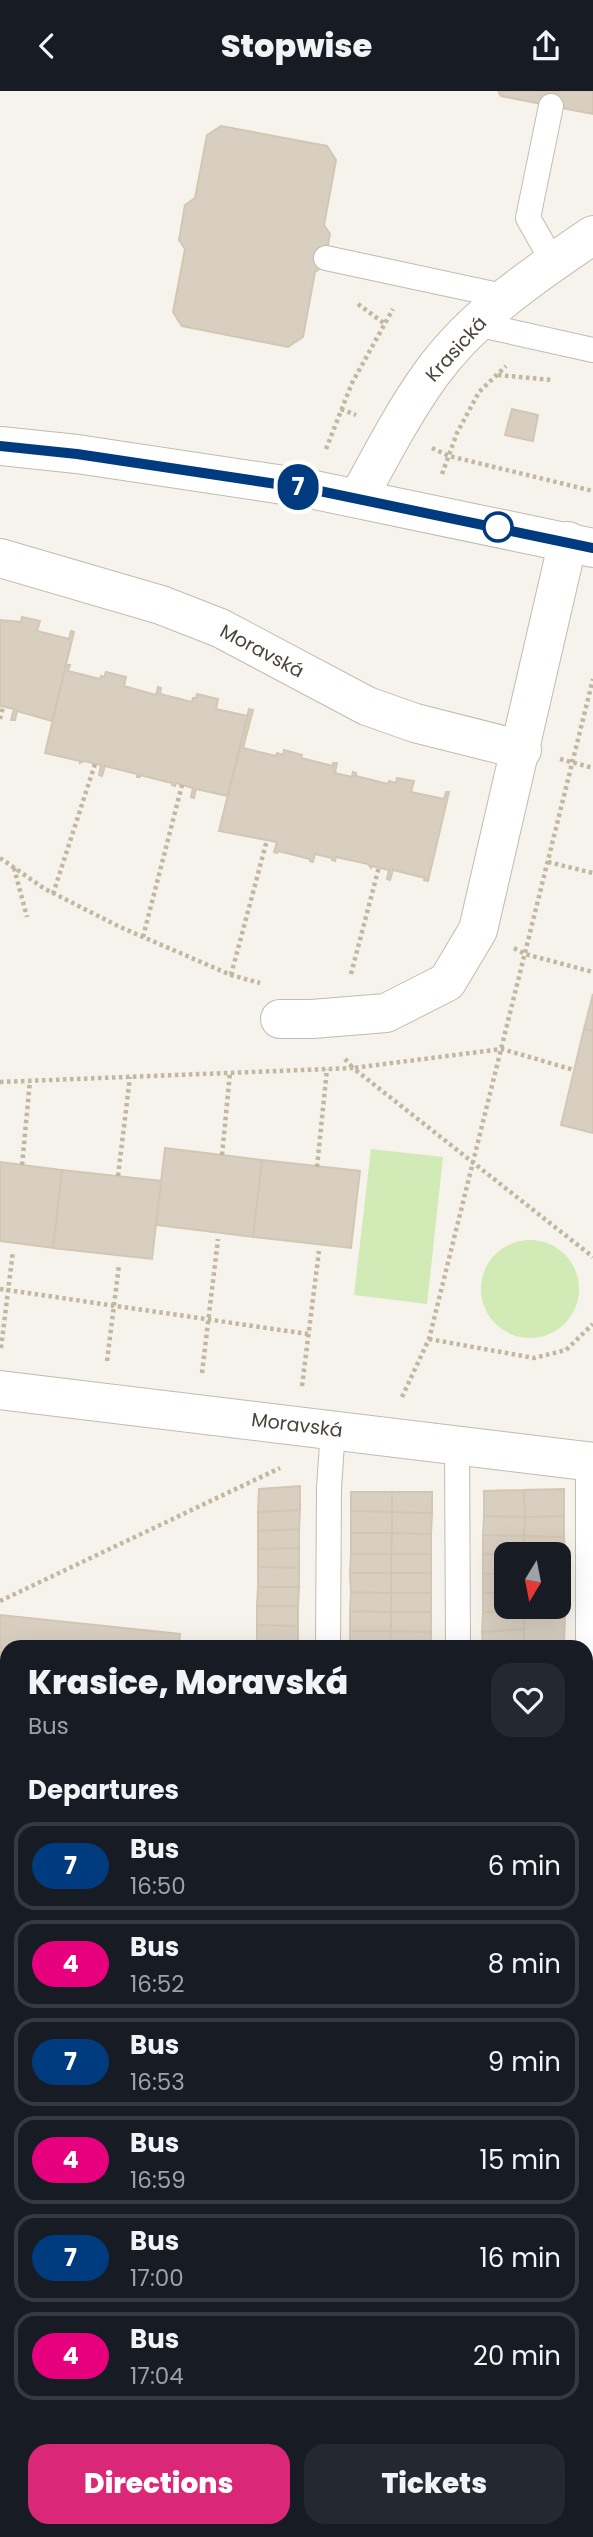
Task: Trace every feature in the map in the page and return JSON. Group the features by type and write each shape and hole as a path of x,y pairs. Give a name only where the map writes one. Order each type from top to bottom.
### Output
{"street":[{"name":"Krasická","path":"358,498 394,432 433,372 476,324 553,262 593,235"},
{"path":"0,446 77,454 310,489 581,545 522,750 478,930 447,982 386,1013 312,1019 276,1002"},
{"name":"Moravská","path":"0,558 161,605 220,628 367,706 415,723 522,750"},
{"name":"Moravská","path":"0,1390 591,1462"}],"lane":[{"path":"551,106 528,218 553,262"},
{"path":"326,258 508,297"},
{"path":"476,324 593,350"},
{"path":"328,1640 329,1488 333,1429"},
{"path":"457,1444 458,1640"},
{"path":"588,1640 591,1462"}],"path":[{"path":"310,489 352,383 393,309 418,278"},
{"path":"428,512 457,433 479,392 512,360 543,339"},
{"path":"497,375 566,382"},
{"path":"341,409 449,456 593,491"},
{"path":"397,1409 429,1339 593,678"},
{"path":"0,719 3,707"},
{"path":"53,894 95,764"},
{"path":"143,937 183,785"},
{"path":"231,975 267,840"},
{"path":"0,858 53,894 231,975 276,1002"},
{"path":"548,862 593,873"},
{"path":"14,867 27,917"},
{"path":"351,975 379,867"},
{"path":"478,930 525,954 593,972"},
{"path":"502,1049 574,1070"},
{"path":"0,1082 353,1068 593,1257"},
{"path":"317,1167 327,1069"},
{"path":"222,1155 230,1073"},
{"path":"118,1176 130,1077"},
{"path":"22,1165 30,1081"},
{"path":"202,1373 218,1239"},
{"path":"0,1355 13,1251"},
{"path":"0,1601 289,1463 319,1251"},
{"path":"107,1361 119,1265"},
{"path":"0,1289 308,1334"},
{"path":"429,1339 534,1358 566,1350 593,1324"}],"green space":[{"path":"371,1149 443,1157 427,1304 354,1295"},
{"path":"530,1240 549,1244 565,1254 575,1270 579,1289 575,1308 565,1324 549,1334 530,1338 511,1334 495,1324 485,1308 481,1289 485,1270 495,1254 511,1244"}],"building":[{"path":"498,91 593,91 593,114 501,96"},
{"path":"221,126 327,146 336,160 324,225 330,234 324,266 315,272 303,337 288,347 182,326 173,312 185,249 179,240 185,205 195,198 207,135"},
{"path":"512,409 538,415 533,441 505,435"},
{"path":"22,617 40,621 37,631 69,639 71,631 74,632 52,721 17,711 15,720 11,720 14,709 0,706 0,620 21,622"},
{"path":"66,665 70,665 68,671 100,679 106,672 126,677 124,686 156,695 158,687 161,688 160,694 192,702 197,694 218,699 216,709 248,716 228,796 196,789 194,798 191,797 193,788 176,783 175,786 140,775 137,777 137,774 105,766 102,776 99,775 101,765 84,761 80,763 45,753"},
{"path":"249,709 253,710 243,748 276,756 277,753 283,755 284,750 302,755 301,758 333,766 333,763 337,763 335,773 352,777 353,772 356,776 388,784 389,781 396,783 397,778 414,781 411,792 444,799 446,792 449,792 428,881 393,870 390,880 387,879 389,870 371,868 368,864 336,857 335,861 315,854 313,862 310,859 274,852 277,842 219,831"},
{"path":"593,994 593,1031 584,1029"},
{"path":"584,1029 593,1031 593,1133 561,1125"},
{"path":"165,1148 262,1160 253,1237 156,1225"},
{"path":"262,1160 360,1171 351,1248 253,1237"},
{"path":"0,1162 62,1170 53,1248 0,1241"},
{"path":"62,1170 161,1181 152,1259 53,1248"},
{"path":"300,1486 300,1510 258,1512 259,1489"},
{"path":"564,1489 564,1516 525,1517 524,1490"},
{"path":"524,1490 525,1517 484,1516 484,1491"},
{"path":"351,1492 392,1492 392,1512 351,1511"},
{"path":"392,1492 432,1492 432,1513 392,1512"},
{"path":"300,1510 299,1529 258,1531 258,1512"},
{"path":"351,1511 392,1512 392,1533 351,1533"},
{"path":"392,1512 432,1513 431,1534 392,1533"},
{"path":"484,1516 525,1517 524,1536 483,1535"},
{"path":"564,1516 564,1537 524,1536 525,1517"},
{"path":"299,1529 299,1548 258,1549 258,1531"},
{"path":"351,1533 392,1533 391,1554 351,1554"},
{"path":"392,1533 431,1534 431,1554 391,1554"},
{"path":"483,1535 524,1536 524,1542 494,1542 494,1554 483,1554"},
{"path":"524,1536 564,1537 564,1542 524,1542"},
{"path":"299,1548 299,1568 258,1567 258,1549"},
{"path":"351,1554 391,1554 391,1573 350,1573"},
{"path":"391,1554 431,1554 431,1573 391,1573"},
{"path":"483,1554 494,1554 494,1574 483,1574"},
{"path":"258,1567 299,1568 299,1587 258,1587"},
{"path":"350,1573 391,1573 391,1593 351,1592"},
{"path":"391,1573 431,1573 431,1593 391,1593"},
{"path":"483,1574 494,1574 494,1593 483,1593"},
{"path":"258,1587 299,1587 298,1606 257,1606"},
{"path":"351,1592 391,1593 391,1612 350,1611"},
{"path":"391,1593 431,1593 431,1612 391,1612"},
{"path":"483,1593 494,1593 494,1612 483,1612"},
{"path":"257,1606 298,1606 298,1626 257,1625"},
{"path":"350,1611 391,1612 391,1631 350,1631"},
{"path":"391,1612 431,1612 431,1632 391,1631"},
{"path":"483,1612 494,1612 494,1619 524,1619 524,1629 482,1632"},
{"path":"0,1615 180,1634 180,1640 0,1640"},
{"path":"524,1619 565,1619 564,1640 524,1640"},
{"path":"257,1625 298,1626 298,1640 257,1640"},
{"path":"524,1629 524,1640 483,1640 482,1632"},
{"path":"350,1631 391,1631 390,1640 350,1640"},
{"path":"391,1631 431,1632 431,1640 390,1640"}],"bus line":[{"name":"7","path":"0,446 77,454 310,489 593,548"}]}
